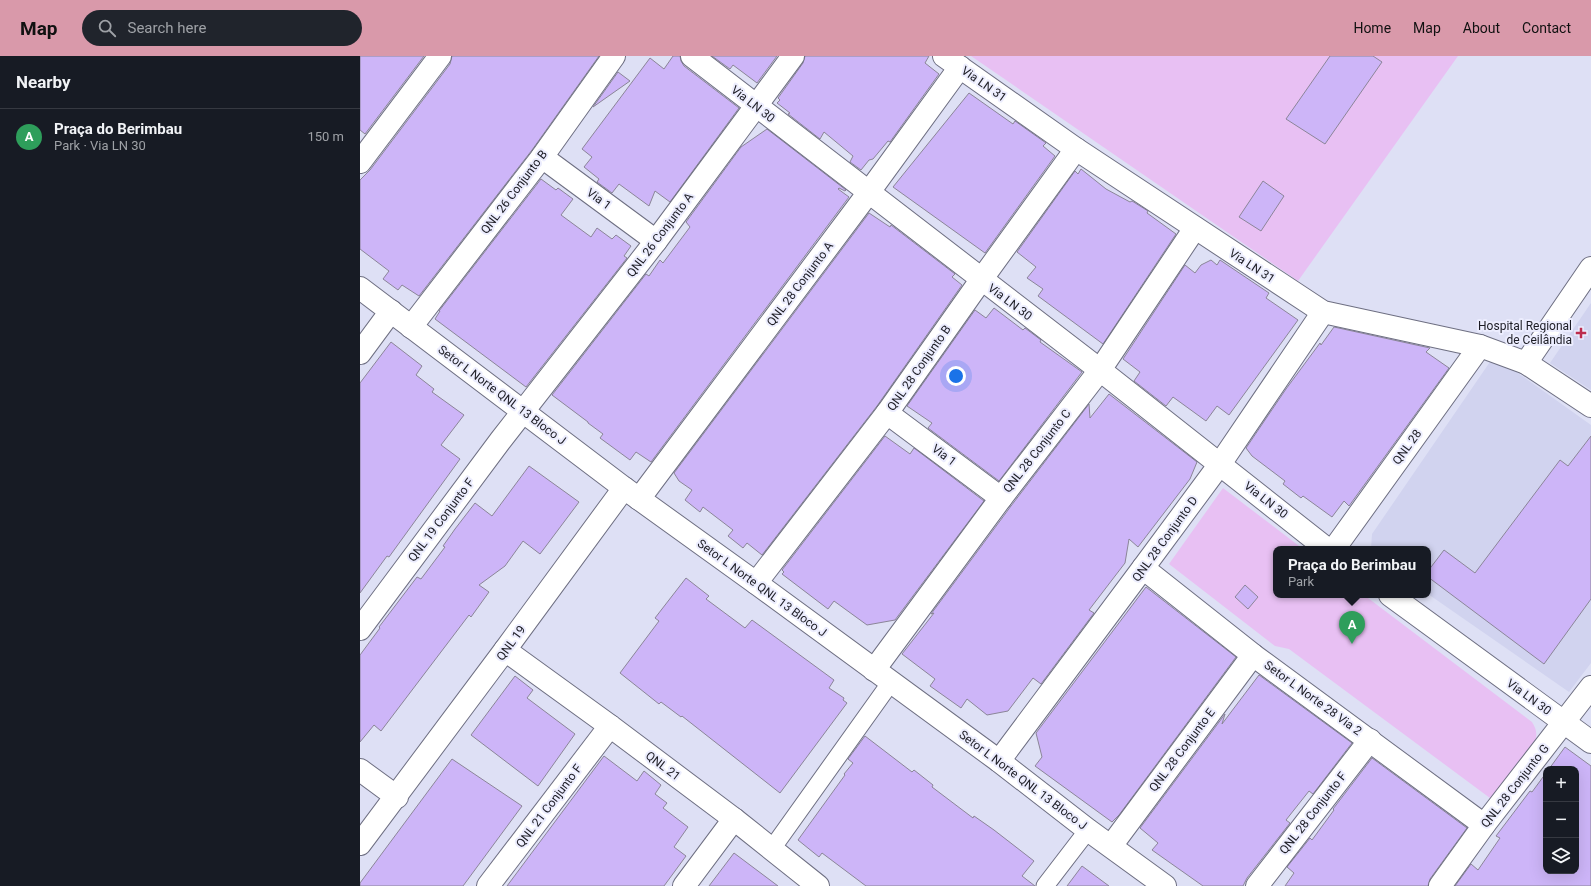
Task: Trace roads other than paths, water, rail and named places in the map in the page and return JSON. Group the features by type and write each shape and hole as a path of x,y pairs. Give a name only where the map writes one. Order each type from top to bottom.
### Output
{"street":[{"path":"360,162 440,56"},
{"name":"QNL 26 Conjunto B","path":"411,327 542,157 614,56"},
{"name":"Via LN 30","path":"692,56 981,280 1100,370 1323,546"},
{"name":"QNL 26 Conjunto A","path":"523,411 656,241 793,56"},
{"name":"Via LN 31","path":"952,61 1076,149 1323,312 1480,346 1526,363 1591,406"},
{"name":"QNL 28 Conjunto A","path":"631,493 869,192 952,61"},
{"name":"QNL 28 Conjunto B","path":"756,583 887,412 1076,149"},
{"name":"Via 1","path":"542,157 656,241"},
{"name":"QNL 28 Conjunto C","path":"883,676 1002,498 1100,370 1195,228"},
{"path":"1526,363 1591,268"},
{"name":"Setor L Norte QNL 13 Bloco J","path":"360,288 631,493 999,761 1088,830 1166,886"},
{"path":"360,353 391,311"},
{"name":"QNL 28 Conjunto D","path":"999,761 1220,464 1323,312"},
{"name":"QNL 28","path":"1336,546 1480,346"},
{"name":"QNL 19 Conjunto F","path":"360,629 523,411"},
{"name":"Via 1","path":"887,412 1002,498"},
{"name":"QNL 19","path":"360,844 505,650 631,493"},
{"name":"Setor L Norte 28 Via 2","path":"1143,568 1253,655 1484,824"},
{"name":"Via LN 30","path":"1394,598 1591,742"},
{"name":"QNL 21","path":"505,650 734,819 818,886"},
{"name":"QNL 28 Conjunto E","path":"1111,846 1253,655"},
{"path":"771,850 883,676"},
{"name":"QNL 28 Conjunto G","path":"1440,886 1484,824 1591,687"},
{"name":"QNL 21 Conjunto F","path":"488,886 610,726"},
{"name":"QNL 28 Conjunto F","path":"1257,886 1370,740"},
{"path":"360,770 396,797"},
{"path":"684,886 734,819"},
{"path":"1045,886 1088,830"}],"place":[{"name":"Hospital Regional de Ceilândia","path":"1581,333"},
{"name":"Praça do Berimbau","path":"1352,644"}]}
